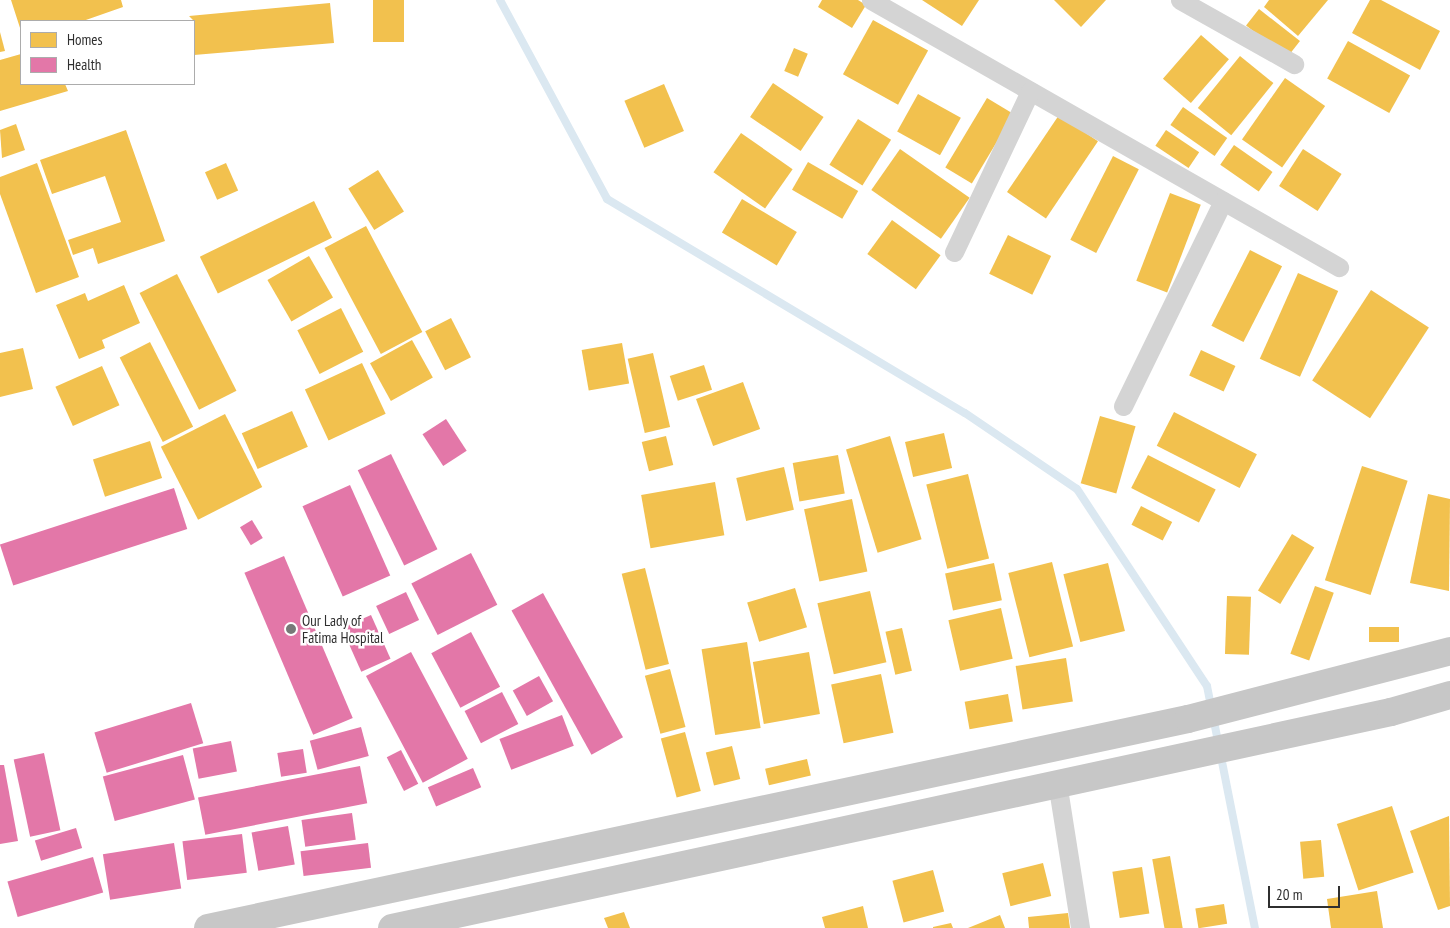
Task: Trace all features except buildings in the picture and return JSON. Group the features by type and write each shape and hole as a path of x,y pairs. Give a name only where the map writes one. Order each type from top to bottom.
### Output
{"main road":[{"path":"208,928 1188,719 1263,702 1450,651"},
{"path":"392,928 1057,782 1274,737 1450,695"}],"street":[{"path":"871,0 1339,267"},
{"path":"1180,0 1294,64"},
{"path":"954,252 1030,92"},
{"path":"1123,406 1223,201"},
{"path":"1057,782 1080,928"}],"waterway":[{"path":"500,0 607,199 965,413 1077,489 1207,686 1255,928"}],"place":[{"name":"Our Lady of Fatima Hospital","path":"291,629"}]}
